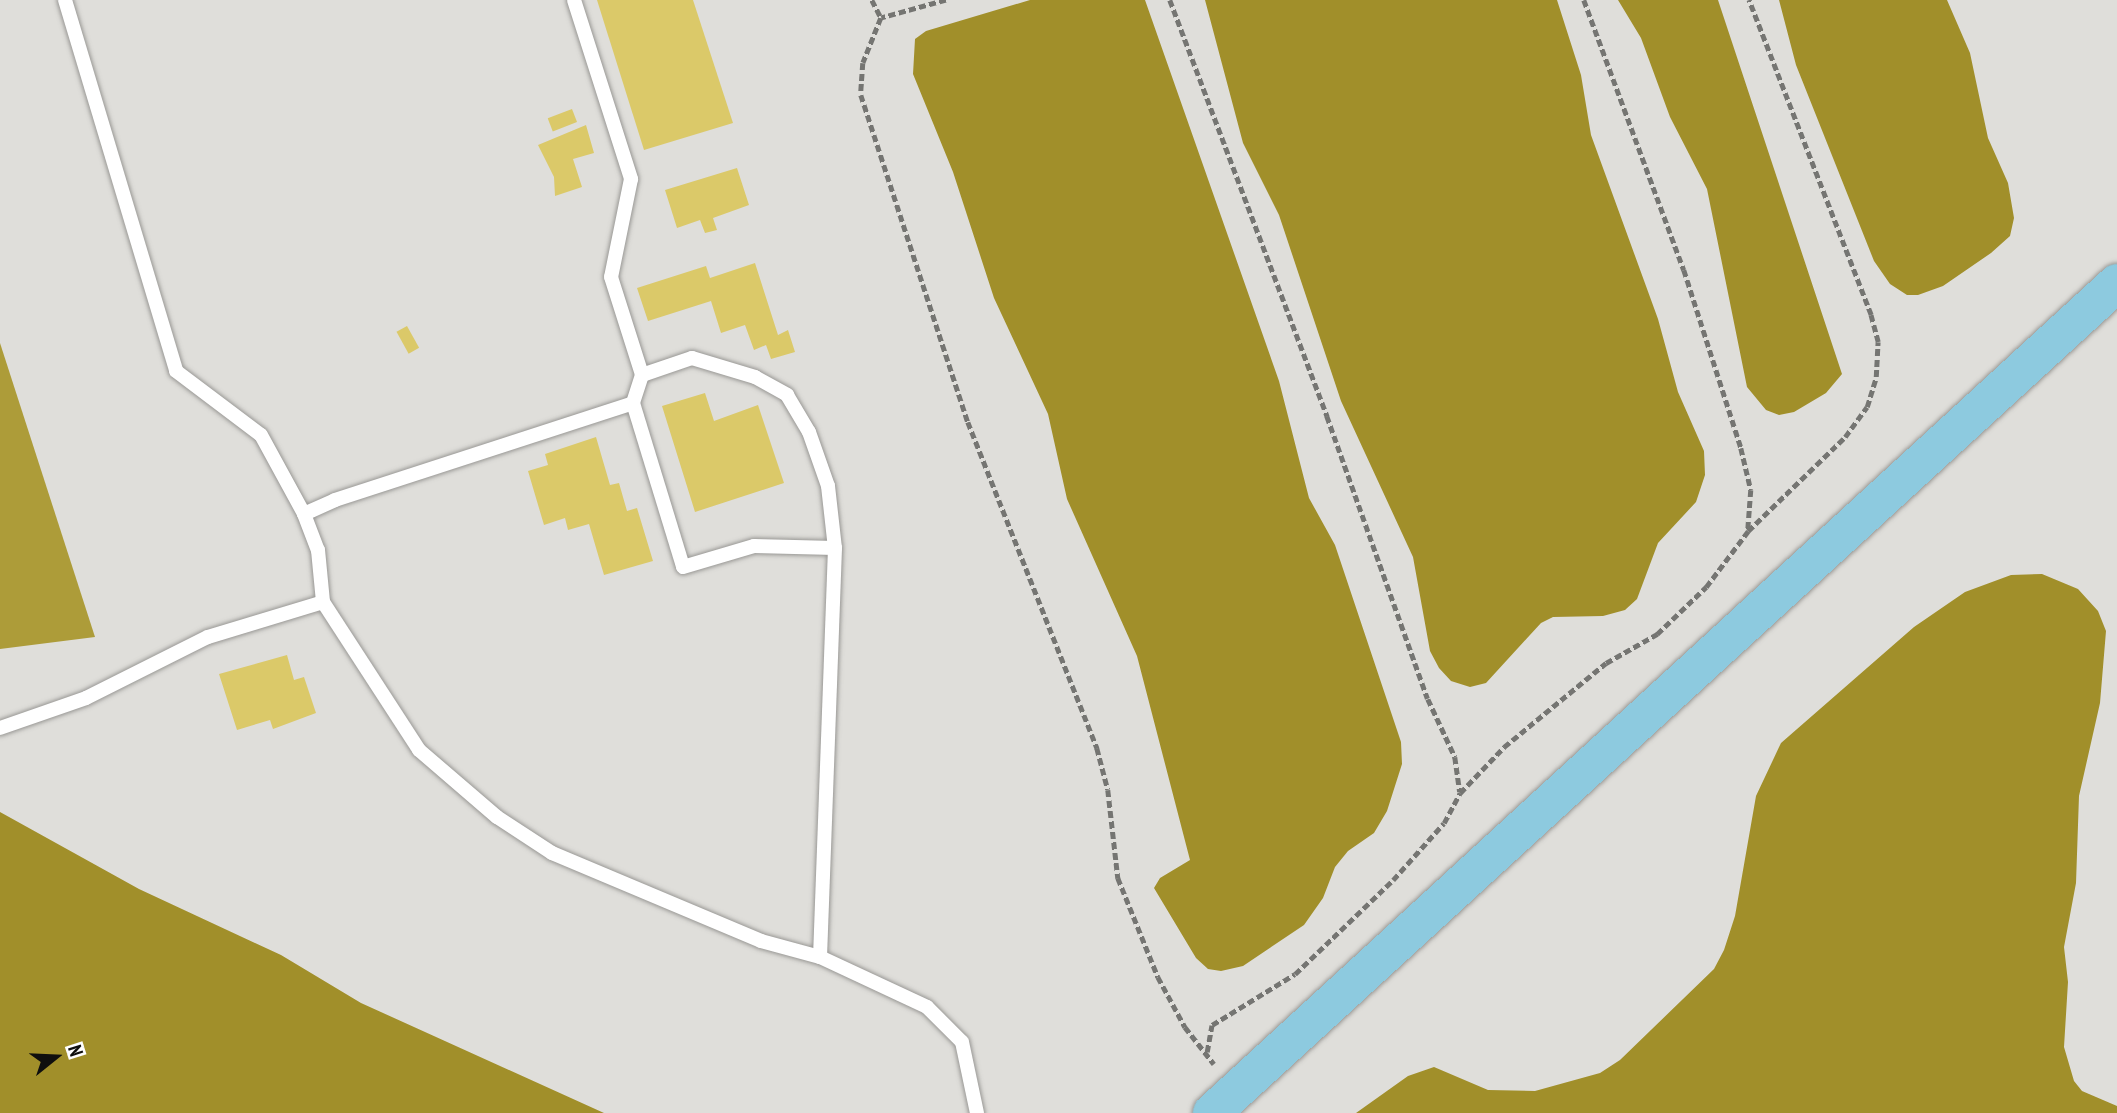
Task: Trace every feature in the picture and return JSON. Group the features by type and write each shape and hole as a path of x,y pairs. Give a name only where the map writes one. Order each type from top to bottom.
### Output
{"main road":[{"path":"1212,1113 2117,283"}],"lane":[{"path":"65,0 176,371 261,435 304,514 318,550 323,602 419,750 497,817 552,853 761,942 820,957 927,1007 962,1042 977,1113"},
{"path":"574,0 631,179 611,277 642,375 633,403 683,567 754,546 835,548"},
{"path":"642,375 692,358 755,377 787,395 809,432 828,486 835,548 820,957"},
{"path":"304,514 335,499 633,403"},
{"path":"0,728 86,698 208,637 323,602"}],"path":[{"path":"872,0 881,18 863,64 861,95 886,179 968,422 1097,748 1108,790 1118,878 1158,977 1185,1027 1207,1052 1212,1025 1295,974 1444,823 1460,793 1552,703 1606,663 1657,634 1706,587 1748,531 1845,437 1867,407 1877,377 1878,342 1749,0"},
{"path":"881,18 946,0"},
{"path":"1170,0 1327,416 1428,699 1455,757 1460,793"},
{"path":"1584,0 1684,270 1741,448 1751,490 1748,531"}],"shaded area":[{"path":"1030,0 1145,0 1279,381 1309,498 1335,545 1401,742 1402,764 1387,811 1374,833 1348,851 1335,867 1323,898 1304,925 1243,966 1221,971 1208,969 1196,958 1154,888 1160,878 1190,860 1137,656 1067,499 1048,414 994,298 953,172 913,74 915,39 926,31"},
{"path":"1205,0 1557,0 1581,75 1591,135 1658,319 1678,392 1704,451 1705,475 1696,502 1658,543 1637,599 1625,610 1603,616 1553,617 1541,623 1486,683 1470,687 1451,681 1439,668 1430,651 1413,557 1341,401 1279,215 1243,143"},
{"path":"1618,0 1718,0 1842,374 1826,393 1794,412 1779,415 1766,410 1747,387 1707,189 1670,117 1641,38"},
{"path":"1779,0 1947,0 1970,53 1988,138 2008,183 2014,218 2010,236 1991,253 1943,286 1918,295 1907,295 1890,284 1874,261 1796,65"},
{"path":"0,343 95,637 0,649"},
{"path":"2042,574 2078,589 2098,611 2106,631 2100,703 2079,796 2076,883 2064,947 2068,982 2064,1047 2074,1081 2082,1091 2117,1106 2117,1113 1356,1113 1408,1076 1434,1067 1488,1090 1535,1091 1600,1073 1620,1060 1714,969 1724,950 1735,916 1756,796 1781,743 1914,627 1965,592 2011,575"},
{"path":"0,812 139,889 281,955 361,1003 604,1113 0,1113"}],"building":[{"path":"597,0 693,0 733,123 644,150"},
{"path":"572,109 577,122 553,131 548,118"},
{"path":"586,125 594,153 573,159 582,187 555,196 554,177 538,145"},
{"path":"737,168 749,205 713,218 717,230 705,233 700,220 677,228 665,190"},
{"path":"755,263 778,335 788,330 795,352 771,359 766,345 754,350 745,325 721,333 711,301 648,321 637,288 706,266 710,278"},
{"path":"407,326 419,348 409,354 397,332"},
{"path":"705,393 714,421 758,405 784,483 695,512 662,406"},
{"path":"596,437 610,485 619,483 627,511 637,508 653,561 604,575 589,524 568,530 565,518 544,525 528,471 548,465 545,454"},
{"path":"287,655 294,680 304,677 316,713 273,729 270,720 237,730 219,674"}]}
